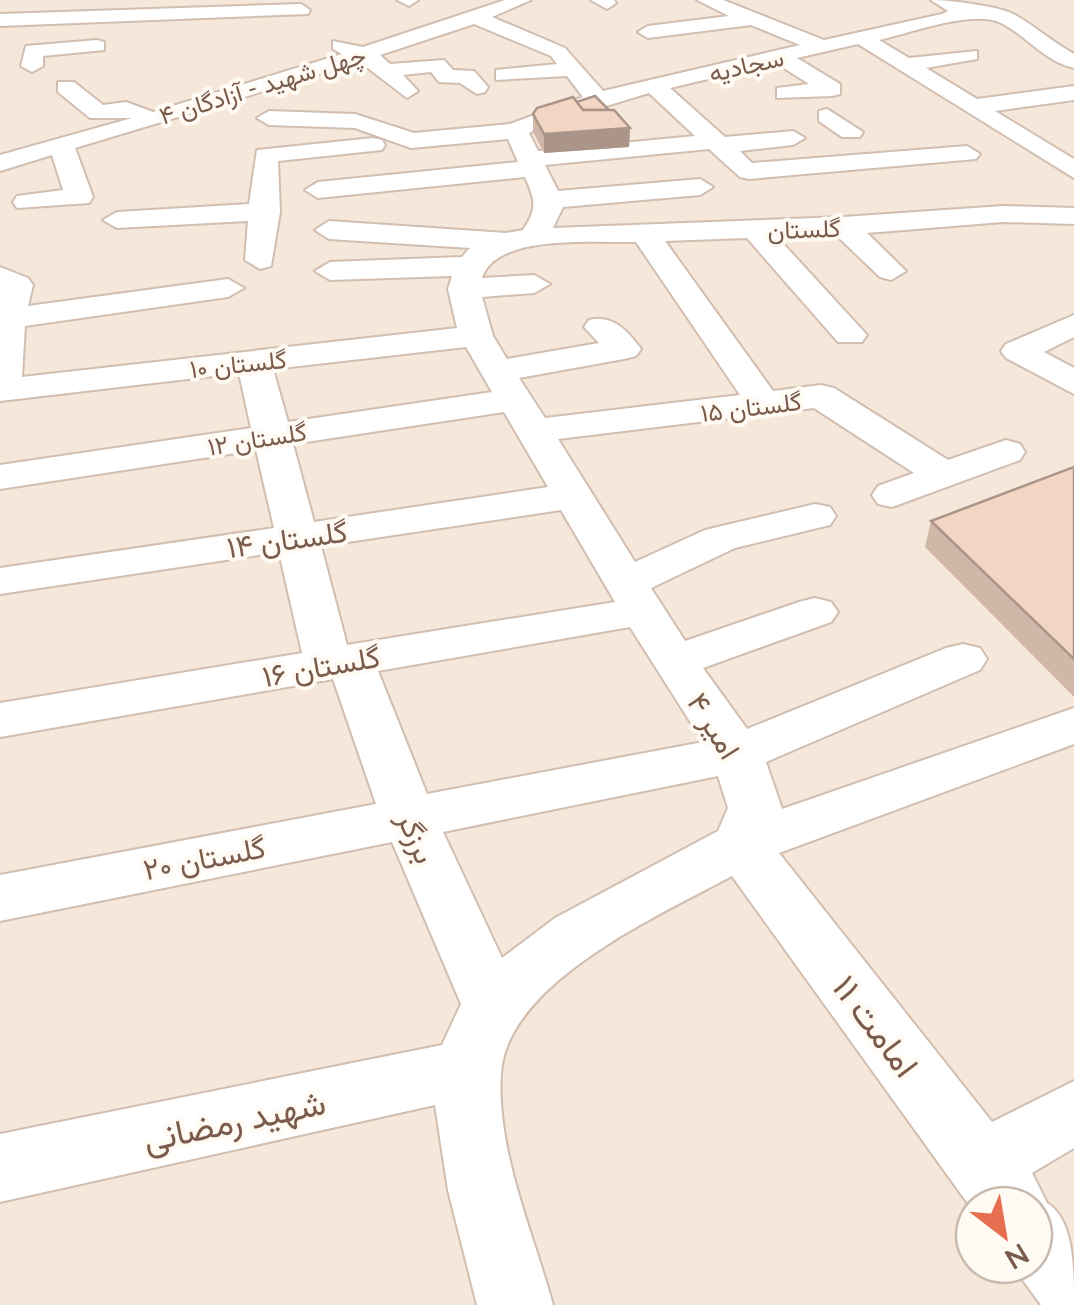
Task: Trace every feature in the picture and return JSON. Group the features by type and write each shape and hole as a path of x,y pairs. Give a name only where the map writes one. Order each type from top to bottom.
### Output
{"street":[{"path":"20,0 38,0"},
{"path":"706,0 824,47"},
{"path":"940,0 1006,17 1038,44 1074,62"},
{"path":"109,1 208,13 312,13 354,55 386,72 408,91"},
{"path":"671,4 717,24"},
{"path":"2,22 141,5"},
{"path":"504,6 547,14"},
{"path":"504,6 522,36 576,65"},
{"name":"چهل شهید - آزادگان ۴","path":"0,162 65,153 155,117 242,93 427,28 504,6"},
{"path":"896,8 933,22"},
{"name":"سجادیه","path":"576,65 652,78 824,47 976,8"},
{"path":"208,13 220,36"},
{"path":"646,26 686,46 717,24 754,19"},
{"path":"840,22 1073,168"},
{"path":"427,28 460,48 470,60"},
{"path":"522,36 576,65"},
{"path":"126,43 33,50 24,67 63,62 67,79 98,113 126,108 155,117"},
{"path":"1007,47 1038,44"},
{"path":"906,65 970,55"},
{"path":"780,56 832,89 785,93"},
{"path":"355,86 345,78 436,64 447,78 466,76 477,87"},
{"path":"510,69 576,65"},
{"path":"506,99 576,65"},
{"path":"260,260 266,212 266,155 411,142 523,126 576,65"},
{"path":"652,78 810,228"},
{"path":"943,88 1007,81"},
{"path":"242,93 269,118 290,154"},
{"path":"973,107 1074,93"},
{"path":"386,128 456,116"},
{"path":"318,190 718,143 861,132 827,116"},
{"path":"269,118 355,121 386,128 411,142"},
{"name":"امیر ۴","path":"523,126 531,164 544,184 507,305 574,496 674,661 737,754 756,808 742,845"},
{"path":"1013,132 1059,127"},
{"path":"65,153 97,162"},
{"path":"65,153 80,197 21,213 72,222"},
{"path":"749,171 967,154"},
{"path":"330,271 507,305 700,186"},
{"path":"117,220 177,205 266,212"},
{"name":"گلستان","path":"507,305 645,234 810,228 1003,214 1074,216"},
{"path":"924,221 956,250"},
{"path":"843,226 891,271"},
{"path":"329,230 624,349 601,327"},
{"path":"755,230 850,335"},
{"path":"645,234 765,405"},
{"path":"0,276 17,284 5,337 2,390"},
{"path":"5,337 228,288"},
{"name":"گلستان ۱۰","path":"2,390 254,361 507,305"},
{"name":"گلستان ۱۵","path":"507,305 765,405 821,396 944,475"},
{"name":"گلستان ۱۲","path":"0,477 272,436 507,305"},
{"path":"1074,325 1018,351 1074,383"},
{"name":"برزگر","path":"254,361 297,536 339,662 494,1009"},
{"path":"892,495 1006,452"},
{"name":"گلستان ۱۴","path":"0,581 574,496"},
{"name":"گلستان ۱۶","path":"0,720 339,662 634,597 720,539 815,516"},
{"path":"674,661 815,612"},
{"name":"گلستان ۲۰","path":"0,898 737,754 962,659"},
{"path":"515,1305 476,1144 468,1069 494,1009 564,940 742,845 1074,725"},
{"name":"امامت ۱۱","path":"742,845 997,1185"},
{"name":"شهید رمضانی","path":"0,1168 468,1069"},
{"path":"997,1185 1074,1112"},
{"path":"1054,1260 1074,1287"}],"shaded area":[{"path":"0,0 1074,0 1074,1305 0,1305"}],"building":[{"path":"595,96 609,110 583,110 576,102"},
{"path":"573,97 583,110 614,110 630,128 544,134 533,114 537,108"},
{"path":"1074,467 1074,659 931,521"}]}
